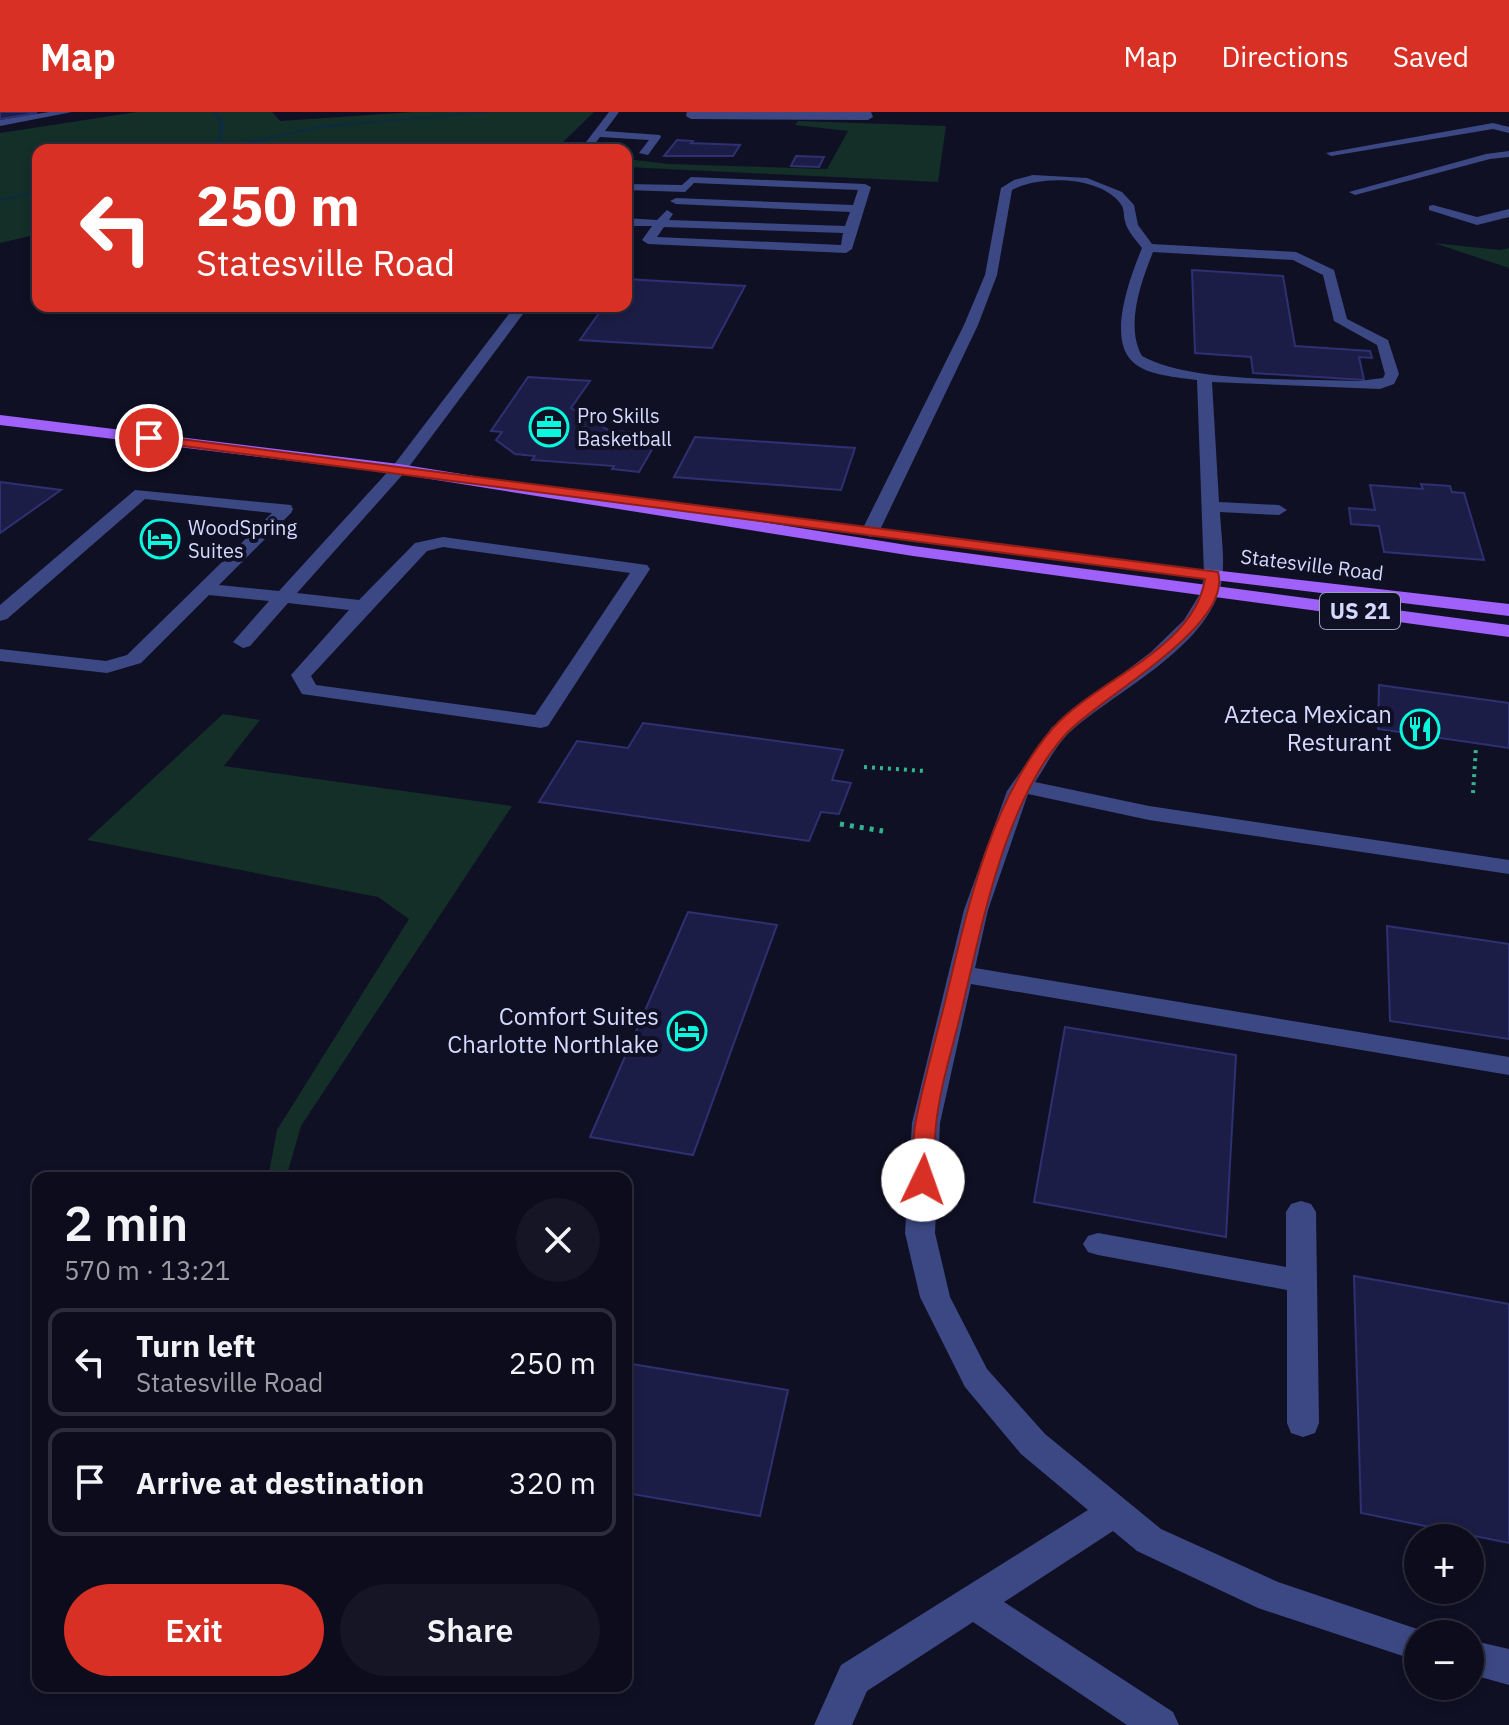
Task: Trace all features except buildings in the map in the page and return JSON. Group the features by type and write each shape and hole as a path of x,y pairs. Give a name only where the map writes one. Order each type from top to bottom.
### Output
{"main road":[{"name":"Statesville Road","path":"0,420 399,469 913,551 1212,584 1509,610"},
{"name":"Statesville Road","path":"586,497 870,532 1509,631"}],"street":[{"path":"0,123 67,112"},
{"path":"590,144 614,112"},
{"path":"692,112 691,116 868,117 866,112"},
{"path":"1493,126 1491,121 1509,118"},
{"path":"1331,153 1493,126 1509,130"},
{"path":"598,134 656,137 644,153"},
{"path":"1355,192 1490,156 1509,154"},
{"path":"691,180 865,187 846,249 648,240 676,201 691,180"},
{"path":"870,532 971,325 986,287 1001,233 1007,188 1022,180 1088,182 1108,188 1129,205 1135,231 1148,248 1296,256 1313,262 1329,273 1341,321 1383,343 1392,374 1389,381 1380,385 1359,385 1204,376 1163,372 1138,360 1129,345 1127,330 1139,268 1148,248"},
{"path":"632,187 685,189"},
{"path":"676,201 858,209"},
{"path":"1433,208 1477,221 1509,213"},
{"path":"632,222 850,230"},
{"path":"243,642 399,469 519,312"},
{"path":"1204,376 1212,584 1192,623 1158,656 1059,731 1022,786 976,910 926,1123 920,1233 935,1297 976,1378 1033,1444 1149,1540 1271,1596 1404,1639"},
{"path":"0,615 141,494 285,509 134,659 107,667 0,655"},
{"path":"1211,507 1279,510"},
{"path":"443,542 641,569 541,722 309,690 301,675 363,606 421,547 443,542"},
{"path":"205,589 363,606"},
{"path":"1022,786 1149,813 1509,867"},
{"path":"961,974 1509,1066"},
{"path":"1301,1212 1303,1423"},
{"path":"1098,1244 1301,1281"},
{"path":"833,1725 854,1678 1115,1511"},
{"path":"974,1602 1160,1725"},
{"path":"1484,1661 1509,1667"}],"path":[{"path":"1473,793 1476,747"},
{"path":"864,767 925,771"},
{"path":"840,824 883,831"}],"green space":[{"path":"137,112 272,112 280,121 414,112 594,112 561,144 32,144 32,235 0,243 0,133"},
{"path":"798,121 946,126 938,182 632,167 632,160 669,164 827,169 848,131 795,125"},
{"path":"1434,243 1500,250 1509,248 1509,268"},
{"path":"223,714 260,720 224,766 512,806 301,1126 288,1172 269,1172 277,1130 409,919 378,897 87,840"}],"waterway":[{"path":"214,112 223,125 218,144"},
{"path":"238,144 319,127 495,112"},
{"path":"0,200 32,193"}],"place":[{"name":"Pro Skills Basketball","path":"549,427"},
{"name":"WoodSpring Suites","path":"160,539"},
{"name":"Azteca Mexican Resturant","path":"1420,729"},
{"name":"Comfort Suites Charlotte Northlake","path":"687,1031"}],"route":[{"path":"149,438 399,469 586,497 1213,575 1210,592 1192,623 1158,656 1059,731 1018,791 976,910 926,1123 923,1180"}]}
